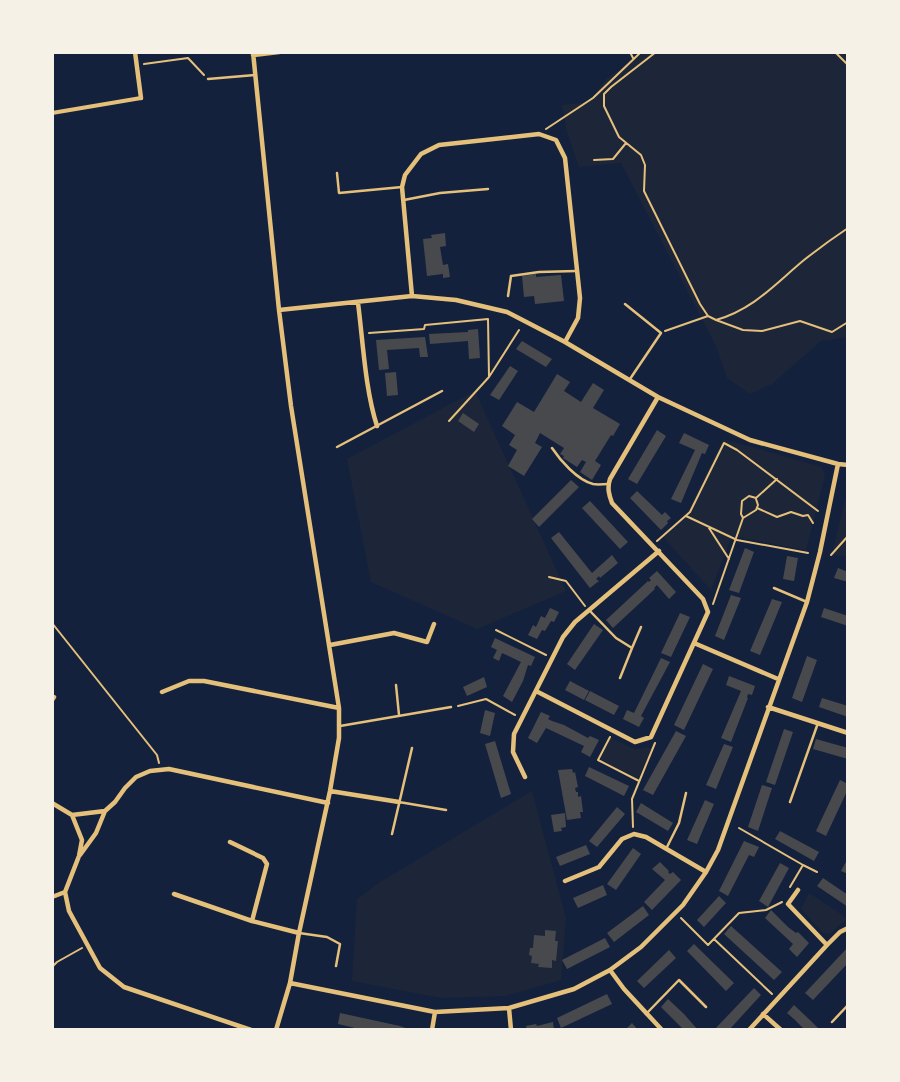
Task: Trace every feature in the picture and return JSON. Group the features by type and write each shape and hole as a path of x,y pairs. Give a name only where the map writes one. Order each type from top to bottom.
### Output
{"street":[{"path":"52,113 141,98 136,52"},
{"path":"276,1030 290,983 299,933 328,803 340,726 330,645 291,406 279,310 253,54 279,52"},
{"path":"412,296 402,187 405,175 421,154 439,145 539,134 556,140 565,158 580,298 578,318 565,342"},
{"path":"279,310 412,296 456,300 507,312 565,342 658,397 750,440 838,464 848,464"},
{"path":"358,303 370,396 377,426"},
{"path":"536,691 635,742 651,737 708,612 703,599 612,503 609,494 608,484 658,397"},
{"path":"290,983 436,1012 509,1008 574,989 610,970 642,947 683,905 706,872 718,850 807,602 820,552 838,464"},
{"path":"525,777 514,752 514,734 563,637 575,622 659,551"},
{"path":"330,645 394,633 427,642 434,624"},
{"path":"694,643 778,679"},
{"path":"162,692 189,681 204,681 339,708"},
{"path":"768,707 848,733"},
{"path":"79,856 96,833 105,811 136,777 150,770 169,769 328,803"},
{"path":"330,791 399,802"},
{"path":"52,803 72,815 82,840 79,856 66,892 69,911 100,968 124,987 251,1030"},
{"path":"72,815 105,811"},
{"path":"565,881 598,867 622,839 634,834 646,837 706,872"},
{"path":"230,842 263,858 267,864 252,922"},
{"path":"798,890 788,904 827,945"},
{"path":"52,897 66,892"},
{"path":"174,894 252,922 299,933"},
{"path":"749,1030 827,945 840,932 848,928"},
{"path":"610,970 624,989 662,1030"},
{"path":"509,1008 511,1030"},
{"path":"432,1030 436,1012"},
{"path":"763,1014 781,1030"}],"lane":[{"path":"208,79 255,75"},
{"path":"337,174 339,193 402,187"},
{"path":"403,200 440,193 488,189"},
{"path":"508,296 511,276 539,272 578,271"},
{"path":"625,304 661,333 630,379"},
{"path":"336,447 442,390"},
{"path":"552,448 566,466 591,484 608,484"},
{"path":"774,588 807,602"},
{"path":"589,610 616,638 632,648"},
{"path":"620,678 641,627"},
{"path":"396,685 399,716"},
{"path":"340,726 451,707"},
{"path":"790,802 818,723"},
{"path":"392,834 412,748"},
{"path":"666,849 679,823 686,792"},
{"path":"399,802 446,810"},
{"path":"299,933 327,937 340,944 336,966"},
{"path":"646,1014 679,980 706,1007"},
{"path":"832,1022 848,1005"}],"path":[{"path":"630,52 634,58"},
{"path":"539,134 593,98 641,52"},
{"path":"656,52 604,94 604,106 619,137 641,155 645,165 644,191 700,304 708,316 743,330 762,331 800,321 832,332 848,322"},
{"path":"835,52 848,65"},
{"path":"137,65 188,58 208,79"},
{"path":"594,160 613,159 626,143"},
{"path":"716,320 729,316 755,303 804,260 848,228"},
{"path":"661,333 708,316"},
{"path":"367,333 424,329 425,325 488,319 489,377"},
{"path":"449,421 489,377 519,330"},
{"path":"657,542 690,512 724,443 737,450 818,511"},
{"path":"756,498 777,479"},
{"path":"711,609 737,540 743,518 741,514 742,501 749,496 756,498"},
{"path":"756,498 757,508"},
{"path":"743,518 757,508"},
{"path":"757,508 777,517 791,512 804,516 808,515 813,523"},
{"path":"686,516 737,540 808,553"},
{"path":"708,527 729,559"},
{"path":"831,555 848,536"},
{"path":"549,577 566,581 585,606"},
{"path":"52,624 157,755 162,770"},
{"path":"496,630 548,656"},
{"path":"451,707 486,699 517,716"},
{"path":"610,736 598,760 639,781"},
{"path":"633,829 632,799 656,741"},
{"path":"739,828 817,872"},
{"path":"795,880 803,865"},
{"path":"675,913 708,945 739,913 766,910 781,903"},
{"path":"714,939 774,995"},
{"path":"52,967 57,962 87,945"}],"shaded area":[{"path":"643,53 847,53 847,337 821,341 772,384 750,394 727,378 716,346 621,163 579,167 567,132 562,105 589,102 606,79"},
{"path":"475,391 566,591 477,629 371,582 347,459"},
{"path":"723,439 822,467 825,476 806,550 732,536 711,590 663,537 686,515"},
{"path":"847,492 847,557 832,554"},
{"path":"611,738 635,749 648,747 651,749 638,779 600,759"},
{"path":"532,791 566,918 561,980 505,996 441,998 352,981 357,899 380,882"},
{"path":"809,893 847,918 847,920 830,934 823,933 801,909"}],"building":[{"path":"445,233 446,246 440,247 443,265 448,264 450,277 443,278 443,274 427,276 423,239 432,238 431,235"},
{"path":"536,274 536,277 561,275 564,301 535,304 534,296 524,297 522,276"},
{"path":"478,329 480,358 469,359 468,341 430,344 429,334 468,332 468,330"},
{"path":"425,337 428,357 420,357 419,348 387,350 389,369 379,370 376,340"},
{"path":"522,341 552,359 546,367 516,349"},
{"path":"510,366 518,371 499,400 490,395"},
{"path":"396,372 398,395 387,396 385,373"},
{"path":"557,374 570,382 564,391 581,402 593,383 604,390 593,408 620,424 595,461 601,465 592,480 580,472 586,462 582,460 577,467 560,454 564,448 540,433 535,443 542,447 524,476 508,466 517,450 509,445 515,435 502,426 517,402 534,412"},
{"path":"463,413 479,424 474,432 458,421"},
{"path":"657,430 666,436 637,484 628,479"},
{"path":"684,433 709,445 705,454 702,453 681,503 671,499 695,450 679,443"},
{"path":"571,480 579,487 539,527 532,519"},
{"path":"637,491 662,515 665,512 671,518 661,530 630,498"},
{"path":"590,501 628,542 620,549 582,508"},
{"path":"559,532 592,573 612,555 618,563 600,578 599,576 596,579 599,581 590,588 551,538"},
{"path":"745,548 754,552 739,593 729,590"},
{"path":"787,556 798,558 794,581 783,579"},
{"path":"838,568 848,572 848,582 834,578"},
{"path":"657,571 676,592 669,599 657,585 613,628 606,620 649,582 651,580 649,578"},
{"path":"731,595 741,598 724,640 715,636"},
{"path":"772,599 782,602 760,655 750,651"},
{"path":"550,608 559,612 554,622 551,621 545,631 542,630 537,639 528,635 533,625 536,627 541,616 545,618"},
{"path":"824,608 848,616 848,626 821,617"},
{"path":"680,613 690,617 671,657 661,653"},
{"path":"594,624 603,630 575,670 567,664"},
{"path":"495,638 535,657 531,666 528,665 523,681 512,702 503,696 521,662 502,653 499,661 493,658 497,650 491,647"},
{"path":"807,656 817,660 802,702 792,698"},
{"path":"661,658 670,662 641,716 644,718 639,727 623,719 627,710 634,713"},
{"path":"703,664 713,669 684,730 674,725"},
{"path":"729,676 755,686 752,695 748,694 731,742 721,738 741,691 726,685"},
{"path":"484,677 487,687 467,696 463,687"},
{"path":"570,681 589,691 584,700 565,690"},
{"path":"590,691 619,706 614,715 585,700"},
{"path":"822,698 848,706 848,717 819,707"},
{"path":"485,710 495,713 490,736 480,733"},
{"path":"541,712 550,716 548,719 552,721 564,725 588,738 590,736 599,740 590,757 581,752 584,746 546,728 537,743 528,738"},
{"path":"784,729 793,732 775,785 766,782"},
{"path":"676,731 686,736 653,795 643,790"},
{"path":"816,739 848,748 848,759 813,749"},
{"path":"495,741 511,794 501,798 485,744"},
{"path":"724,744 733,747 716,789 706,785"},
{"path":"589,767 629,786 624,796 585,776"},
{"path":"572,769 573,773 575,772 578,787 575,788 576,792 578,792 578,797 581,796 583,812 580,812 581,818 567,820 558,770"},
{"path":"840,780 848,784 848,789 826,836 816,831"},
{"path":"762,785 772,788 758,831 748,827"},
{"path":"705,800 714,804 697,844 687,840"},
{"path":"641,803 673,823 668,831 636,812"},
{"path":"617,807 625,814 597,847 589,841"},
{"path":"565,813 566,827 561,828 562,831 554,832 551,815"},
{"path":"780,831 819,852 814,861 775,839"},
{"path":"744,841 759,847 754,857 749,855 728,896 719,891"},
{"path":"586,845 590,854 560,866 556,857"},
{"path":"633,848 641,854 616,890 607,884"},
{"path":"848,858 848,874 841,871"},
{"path":"660,862 670,874 673,872 681,880 652,910 644,902 665,880 652,869"},
{"path":"780,863 789,868 768,907 759,901"},
{"path":"823,878 848,895 848,907 817,886"},
{"path":"603,885 607,895 578,908 573,898"},
{"path":"719,896 726,903 704,927 697,920"},
{"path":"643,906 649,915 614,942 607,933"},
{"path":"771,910 788,927 796,933 798,932 809,943 797,957 789,949 793,944 765,918"},
{"path":"731,926 782,972 774,980 724,934"},
{"path":"545,930 556,931 555,941 558,941 556,961 552,960 552,968 538,967 539,964 531,963 532,956 529,955 530,948 533,948 534,935 545,936"},
{"path":"605,938 610,947 567,969 562,960"},
{"path":"694,944 734,983 726,991 687,951"},
{"path":"848,947 848,963 813,1000 805,993"},
{"path":"669,950 676,958 644,988 637,981"},
{"path":"754,988 761,995 729,1030 714,1030"},
{"path":"607,994 612,1004 561,1028 557,1018"},
{"path":"668,999 698,1030 684,1030 661,1007"},
{"path":"794,1005 820,1030 805,1030 787,1013"},
{"path":"340,1013 411,1030 362,1030 338,1024"},
{"path":"553,1022 554,1030 527,1030 526,1026 536,1024 537,1026"},
{"path":"632,1023 638,1030 625,1030"}]}
